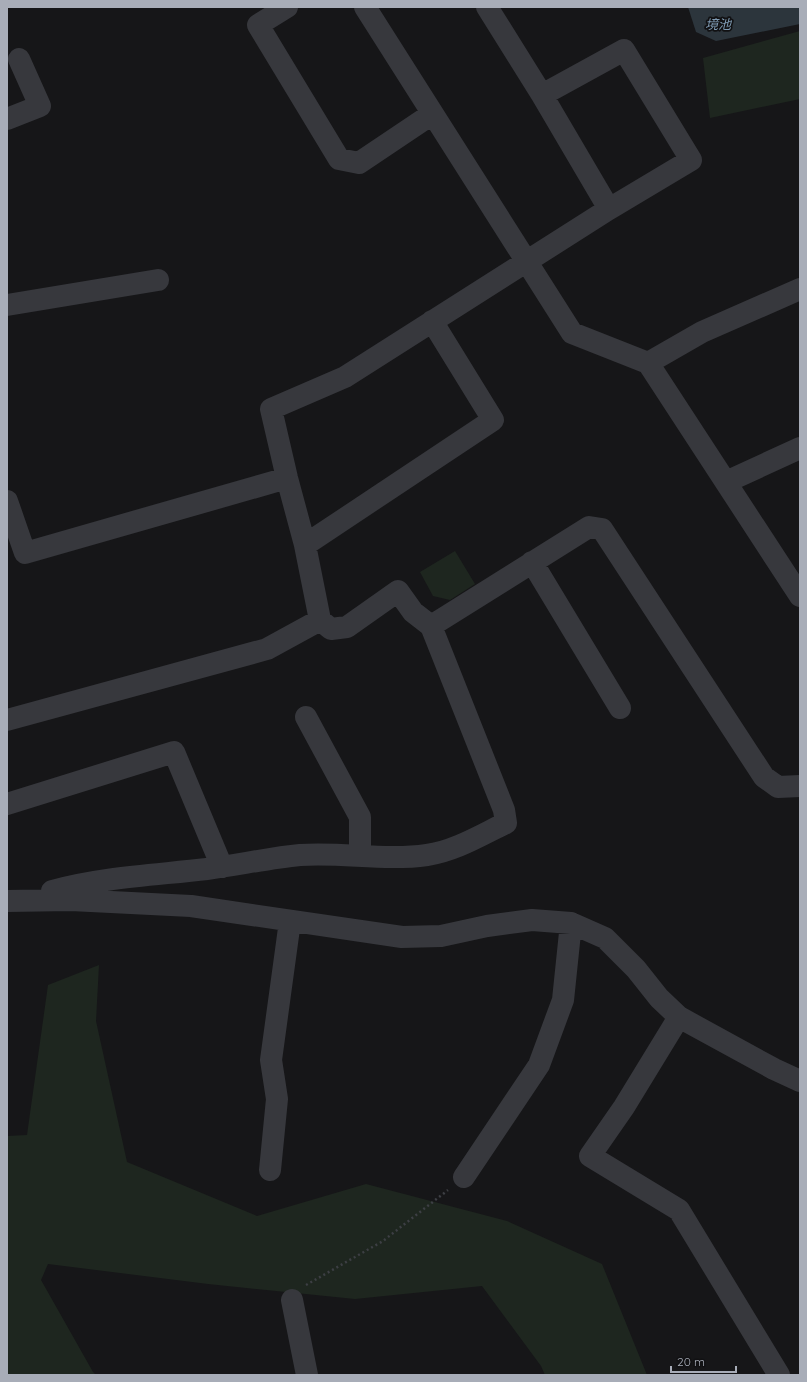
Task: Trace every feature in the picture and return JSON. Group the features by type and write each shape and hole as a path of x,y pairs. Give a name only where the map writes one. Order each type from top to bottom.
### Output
{"street":[{"path":"287,7 258,25 339,159 359,163 432,114"},
{"path":"365,7 572,333 648,364 800,596"},
{"path":"487,7 542,95 609,209"},
{"path":"12,901 66,887 116,879 222,867 301,855 400,857 428,855 452,849 506,823 504,810 431,626 413,612 398,590 347,627 331,629 320,620 305,545 271,410 345,377 609,209 692,160 624,50 542,95"},
{"path":"7,119 40,106 19,58"},
{"path":"7,305 158,280"},
{"path":"648,364 702,332 800,289"},
{"path":"305,545 493,420 432,321"},
{"path":"726,482 800,448"},
{"path":"7,501 14,548 25,554 287,478"},
{"path":"431,626 589,527 602,529 764,777 778,787 800,786"},
{"path":"532,562 620,708"},
{"path":"7,720 267,649 320,620"},
{"path":"306,717 360,816 360,855"},
{"path":"7,804 174,752 222,867"},
{"path":"12,901 71,900 191,906 402,937 441,936 487,926 532,920 571,923 605,938 636,969 659,998 679,1017 767,1065 800,1081"},
{"path":"270,1170 277,1099 271,1060 290,921"},
{"path":"464,1178 539,1065 564,1000 571,923"},
{"path":"679,1017 624,1108 590,1156 679,1210 779,1375"},
{"path":"292,1300 306,1375"}],"path":[{"path":"292,1300 306,1284 383,1240 464,1178"}],"shaded area":[{"path":"800,31 800,99 710,118 703,58"},
{"path":"455,551 475,584 450,600 433,596 420,572"},
{"path":"99,965 96,1021 127,1162 257,1216 366,1184 507,1221 602,1264 647,1375 545,1375 541,1366 482,1286 355,1299 208,1284 48,1264 41,1280 96,1375 7,1375 7,1136 27,1135 48,985"}],"water":[{"name":"境池","path":"688,7 800,7 800,24 716,41 696,32"}]}
